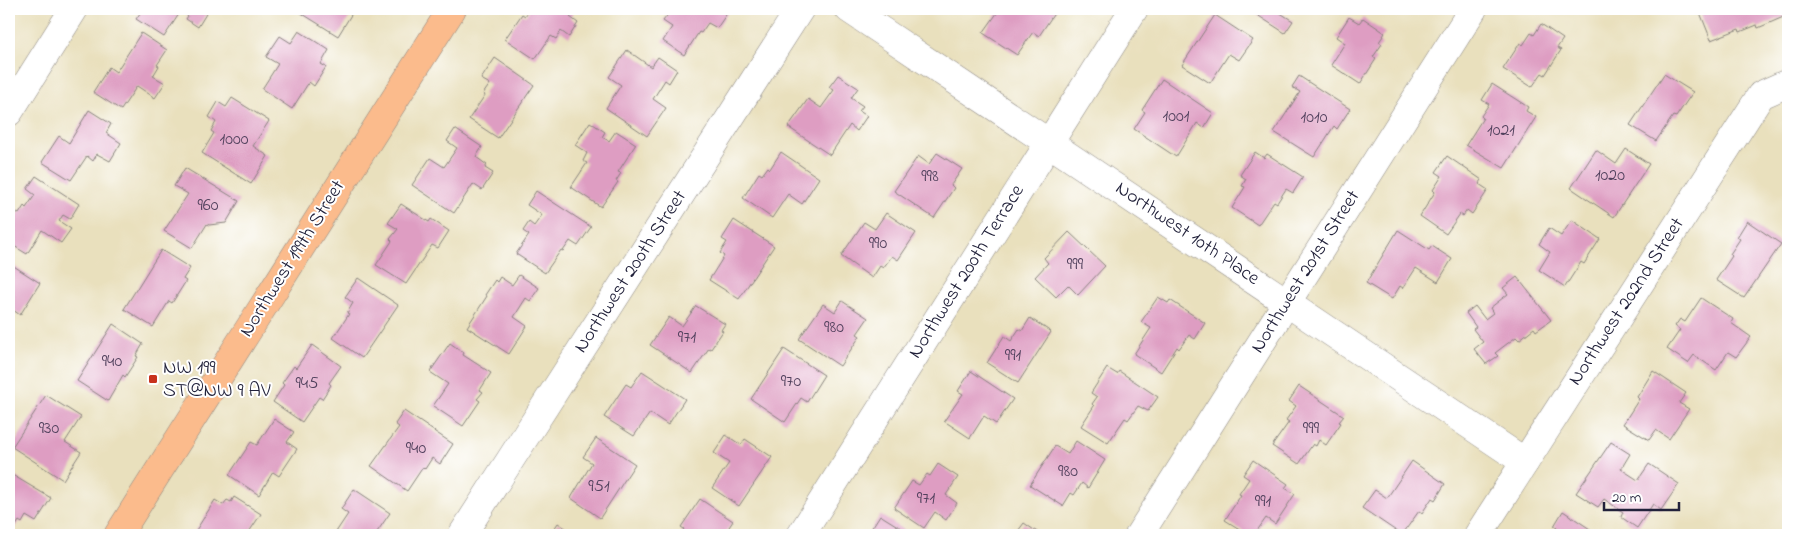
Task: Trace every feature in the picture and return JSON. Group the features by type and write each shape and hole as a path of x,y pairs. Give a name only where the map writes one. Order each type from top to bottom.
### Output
{"main road":[{"name":"Northwest 199th Street","path":"118,535 452,9"}],"street":[{"path":"9,112 74,9"},
{"name":"Northwest 200th Street","path":"462,535 800,9"},
{"name":"Northwest 10th Place","path":"849,9 1525,462"},
{"name":"Northwest 200th Terrace","path":"800,535 1134,9"},
{"name":"Northwest 201st Street","path":"1139,535 1473,9"},
{"name":"Northwest 202nd Street","path":"1478,535 1761,95 1788,83"}],"building":[{"path":"143,9 209,9 198,27 186,19 188,16 181,11 164,37 136,19"},
{"path":"300,9 358,9 356,12 354,10 338,36 298,11"},
{"path":"530,9 566,9 573,13 570,17 578,23 569,37 561,31 556,39 551,36 535,59 505,39 522,14 525,16"},
{"path":"672,9 730,9 717,28 708,23 701,33 699,32 684,55 663,41 672,27 663,21"},
{"path":"1000,9 1057,9 1039,36 1033,32 1017,55 983,33"},
{"path":"1248,9 1274,9 1293,21 1285,33"},
{"path":"1785,9 1788,15 1758,28 1757,25 1740,32 1739,29 1711,40 1699,10"},
{"path":"1215,15 1253,40 1239,60 1229,54 1210,83 1182,65"},
{"path":"1349,17 1359,23 1363,18 1385,33 1379,42 1382,44 1373,57 1376,59 1360,84 1331,65 1345,43 1336,37"},
{"path":"1541,24 1563,39 1557,48 1561,50 1545,75 1542,73 1532,87 1503,69 1520,43 1523,45 1531,33 1534,35"},
{"path":"299,31 329,50 321,64 326,67 314,86 309,82 292,109 262,89 278,64 266,57 280,36 291,43"},
{"path":"141,33 167,50 157,65 159,66 153,76 165,83 155,98 137,86 121,110 93,92 109,67 116,72"},
{"path":"627,50 651,67 658,57 677,70 669,83 665,80 653,99 666,108 647,136 606,108 621,85 609,77"},
{"path":"495,58 534,85 498,138 469,119 490,84 481,79"},
{"path":"1664,74 1693,92 1656,141 1630,125"},
{"path":"838,75 858,88 851,98 863,106 859,111 867,116 857,131 850,125 830,155 788,127 808,99 821,108 834,90 829,87"},
{"path":"1299,76 1350,109 1337,129 1334,126 1314,157 1274,132 1300,92 1292,87"},
{"path":"1162,79 1213,113 1204,128 1197,123 1176,157 1134,129 1145,112 1142,110"},
{"path":"1492,84 1528,107 1526,111 1536,117 1504,168 1466,145 1483,118 1481,116 1489,104 1482,100"},
{"path":"232,98 269,121 253,146 268,156 251,184 202,153 214,133 211,131 216,122 209,117 218,102 226,107"},
{"path":"89,110 111,124 106,133 121,143 110,161 97,154 93,161 87,156 71,180 42,162 59,136 69,143"},
{"path":"590,122 605,132 602,137 609,141 616,131 636,144 618,172 621,173 616,181 618,182 601,207 571,187 587,163 583,161 587,153 575,145"},
{"path":"455,129 482,147 476,157 487,165 485,168 493,173 482,190 473,184 454,213 412,185 430,158 444,167 457,148 447,141"},
{"path":"1626,149 1649,164 1614,217 1571,188 1596,150 1616,164"},
{"path":"781,152 819,178 802,204 788,194 772,218 743,198 759,173 762,175 768,167 770,169"},
{"path":"1255,152 1264,158 1267,154 1303,177 1293,193 1286,189 1277,203 1274,201 1258,225 1232,208 1245,187 1242,186 1246,179 1240,175"},
{"path":"937,153 962,169 951,185 954,188 934,218 894,191 918,156 929,164"},
{"path":"1447,156 1482,180 1479,184 1488,190 1472,214 1467,210 1463,216 1460,214 1446,234 1420,216 1435,192 1433,190 1442,176 1436,172"},
{"path":"185,168 239,201 226,223 207,224 192,248 164,231 188,194 174,186"},
{"path":"36,176 79,204 70,219 63,215 59,221 71,229 61,243 42,230 27,254 9,243 9,220 15,211 19,214 24,206 26,208 35,195 27,189"},
{"path":"536,191 591,227 578,246 570,241 563,251 561,250 545,273 516,254 529,235 523,231 529,222 534,226 542,215 527,205"},
{"path":"401,204 429,222 431,219 449,231 438,248 432,245 406,284 376,265 392,241 390,239 398,229 388,223"},
{"path":"886,213 916,233 898,260 892,256 883,268 880,266 872,278 841,256 864,222 875,229"},
{"path":"734,220 774,246 739,299 709,280 724,256 720,253 727,242 722,239"},
{"path":"1572,220 1600,239 1584,264 1581,262 1565,287 1539,270 1550,252 1539,244 1549,228 1561,236"},
{"path":"1747,221 1781,244 1744,298 1716,280 1732,256 1730,254 1740,239 1737,237"},
{"path":"1398,230 1429,250 1432,246 1452,259 1438,282 1416,268 1403,288 1400,286 1392,299 1366,283"},
{"path":"1069,232 1105,266 1078,295 1068,285 1056,297 1035,277 1048,263 1044,258"},
{"path":"161,250 190,268 183,279 186,281 172,303 169,301 153,327 124,309"},
{"path":"9,263 40,283 20,315 9,307"},
{"path":"519,275 539,288 530,301 526,298 514,317 527,326 509,354 467,327 495,280 497,282 500,277 512,285"},
{"path":"1517,277 1551,320 1536,331 1534,328 1519,340 1516,337 1495,353 1498,356 1486,364 1474,349 1483,342 1473,329 1476,327 1466,313 1475,306 1485,319 1493,313 1490,308 1508,294 1503,288"},
{"path":"358,278 398,305 362,358 333,338 349,314 347,313 353,303 345,297"},
{"path":"1158,297 1168,303 1170,300 1205,323 1195,339 1189,335 1179,349 1177,347 1161,372 1134,354 1151,328 1141,322"},
{"path":"1701,298 1733,319 1731,323 1751,337 1736,357 1728,352 1716,370 1694,355 1688,363 1667,349 1680,330 1675,326 1680,319 1685,322"},
{"path":"842,301 868,318 857,334 860,336 840,366 799,339 823,304 835,312"},
{"path":"696,306 725,324 721,330 723,331 711,349 709,348 692,373 650,345 669,317 682,326"},
{"path":"1030,318 1051,332 1018,383 987,363 1004,336 1011,341 1019,329 1022,331"},
{"path":"113,324 143,344 136,356 138,357 125,377 123,375 108,401 77,381"},
{"path":"450,343 464,353 463,355 491,373 480,390 483,392 477,399 480,401 463,426 433,406 448,384 430,372"},
{"path":"312,345 341,366 329,383 331,385 322,399 319,397 302,422 273,402 284,385 282,383 294,366 296,368"},
{"path":"784,349 824,375 807,402 801,398 785,422 751,399"},
{"path":"1107,368 1117,374 1119,371 1158,397 1148,411 1138,406 1128,420 1125,418 1108,443 1081,426 1094,406 1092,404 1097,397 1091,393"},
{"path":"642,371 685,399 668,425 650,413 634,436 604,417 626,384 631,387"},
{"path":"971,371 1013,399 996,424 984,416 970,438 944,421 963,394 958,391"},
{"path":"1653,371 1686,393 1679,403 1689,409 1669,439 1656,430 1649,440 1623,424 1639,399 1637,397"},
{"path":"1299,386 1344,416 1326,445 1319,440 1316,446 1313,444 1299,464 1272,446 1289,422 1286,420 1296,406 1289,401"},
{"path":"46,395 81,417 65,442 81,452 63,480 12,447"},
{"path":"404,411 453,444 440,464 432,458 425,469 423,467 407,491 371,466 399,427 395,424"},
{"path":"274,419 294,432 287,442 297,449 279,476 273,472 259,495 229,475 251,442 257,445"},
{"path":"726,435 741,445 745,439 772,457 739,506 712,488 729,463 714,453"},
{"path":"596,438 635,464 600,518 571,498 592,463 583,457"},
{"path":"1076,441 1105,460 1088,488 1082,483 1074,495 1071,493 1063,506 1030,485 1055,446 1068,454"},
{"path":"1611,442 1630,454 1621,469 1638,480 1649,464 1679,484 1661,510 1653,504 1637,528 1621,517 1623,512 1604,499 1598,507 1576,493"},
{"path":"1253,460 1288,484 1285,488 1295,494 1275,524 1266,518 1254,535 1249,535 1225,520 1249,479 1243,475"},
{"path":"1412,461 1445,484 1435,500 1432,498 1422,513 1419,511 1402,535 1362,508 1375,490 1387,498"},
{"path":"938,464 958,477 946,495 957,503 946,520 935,512 924,528 894,508 912,481 919,485 927,474 930,476"},
{"path":"9,473 51,498 36,522 26,516 22,523 19,521 10,535 9,535"},
{"path":"354,489 390,513 375,535 334,535 348,514 341,509"},
{"path":"234,497 261,514 247,535 193,535 215,500 223,505 227,500 231,502"},
{"path":"700,499 733,521 724,535 680,535 684,529 681,527"},
{"path":"1563,511 1599,535 1552,535 1557,528 1554,526"},
{"path":"880,515 912,535 868,534"},
{"path":"558,523 576,535 550,535"},
{"path":"1024,523 1037,532 1043,535 1015,535"}],"place":[{"name":"NW 199 ST@NW 9 AV","path":"153,379"}]}
